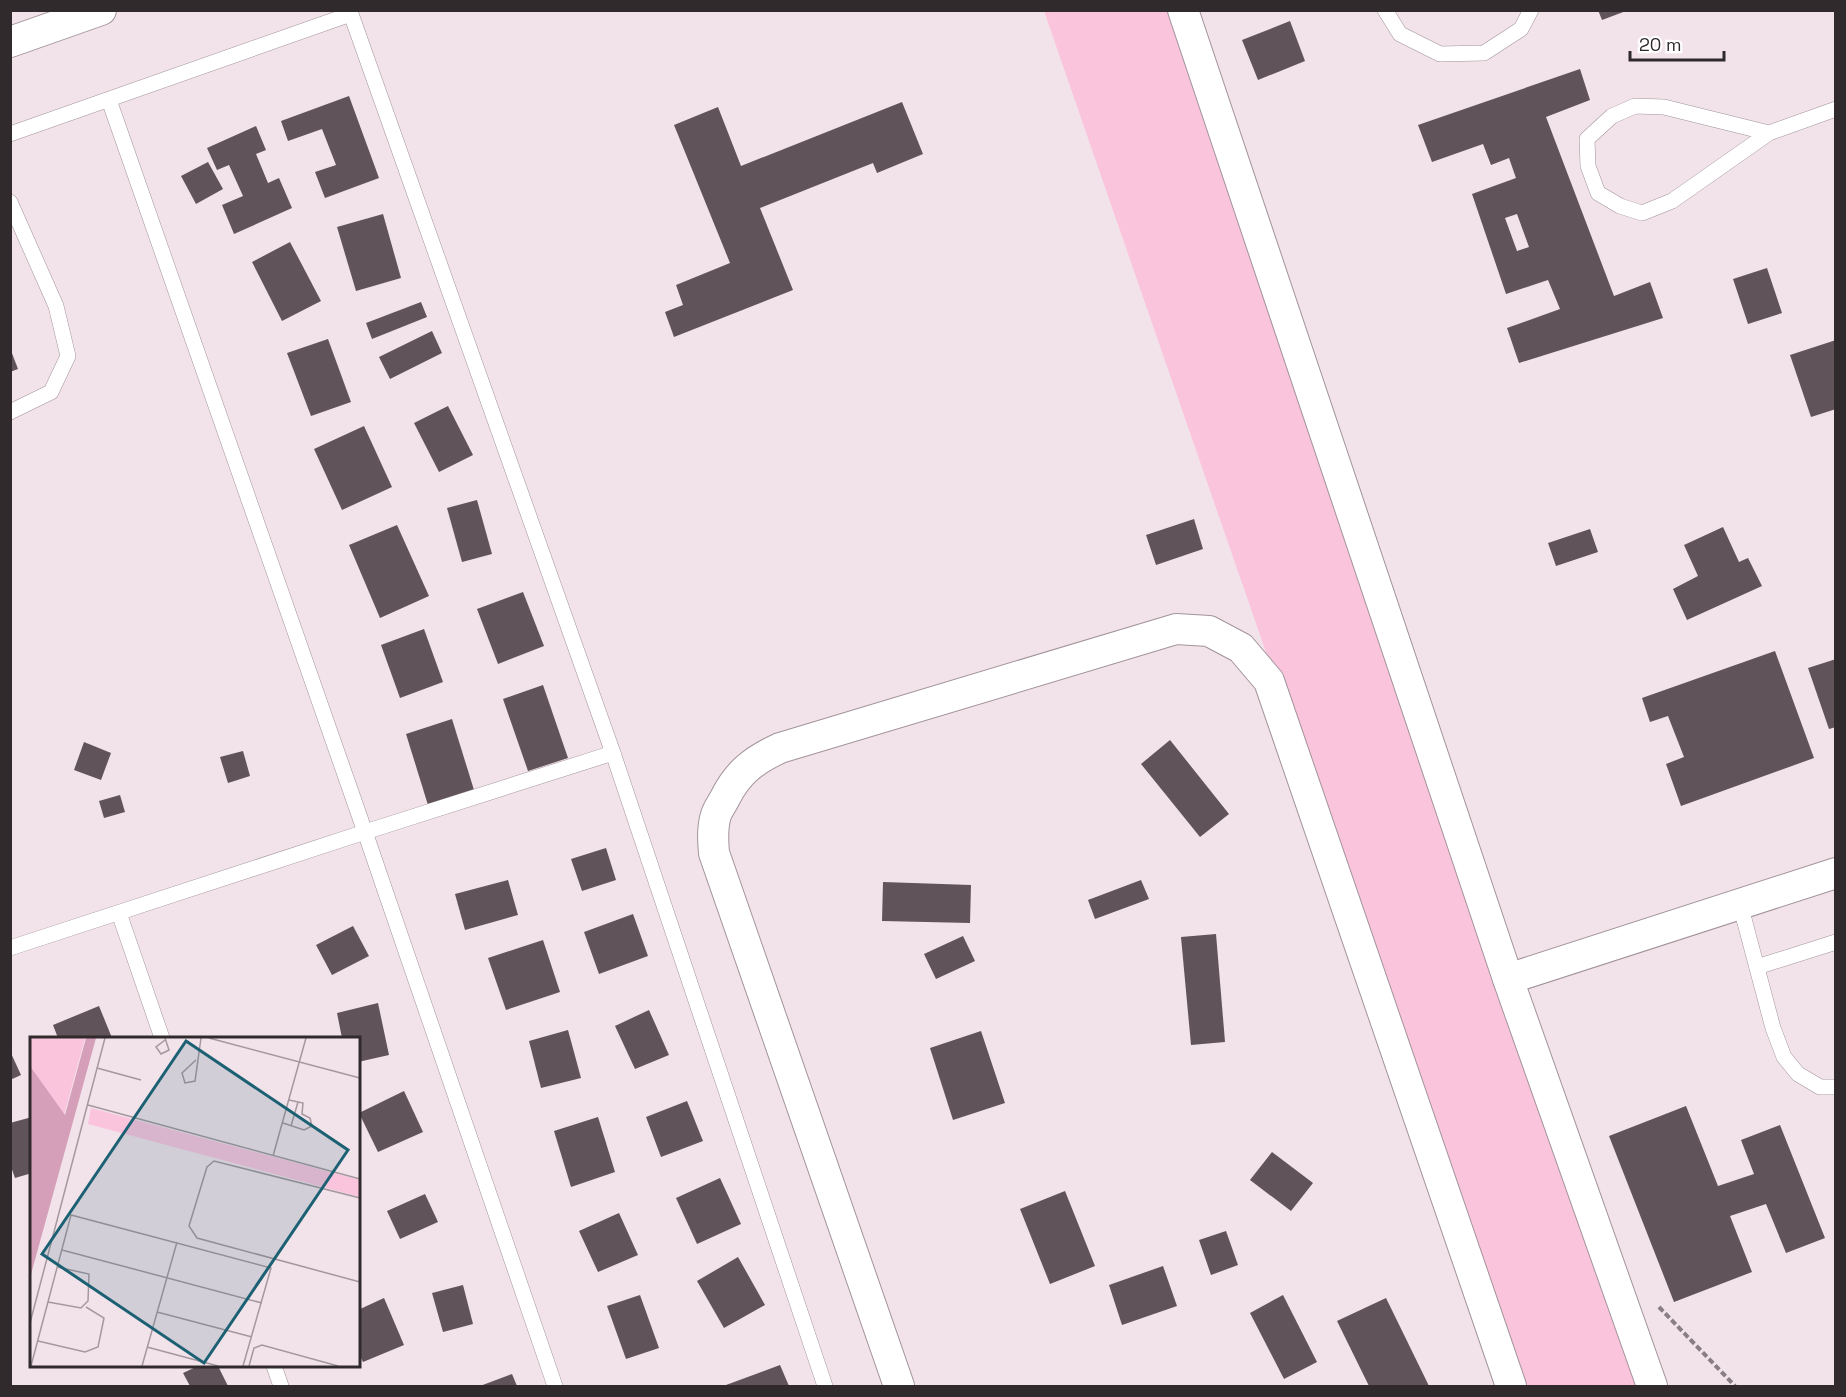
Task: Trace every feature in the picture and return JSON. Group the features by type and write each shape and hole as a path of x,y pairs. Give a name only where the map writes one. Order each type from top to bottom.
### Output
{"street":[{"path":"10,42 101,10"},
{"path":"1183,10 1508,979 1652,1386"},
{"path":"899,1386 714,853 713,835 716,815 741,773 759,758 780,748 1176,629 1209,631 1241,648 1269,681 1511,1386"},
{"path":"1508,979 1836,873"}],"lane":[{"path":"1385,10 1400,34 1440,54 1484,53 1521,29 1530,10"},
{"path":"10,134 351,14 613,753 825,1386"},
{"path":"109,100 365,832 555,1386"},
{"path":"1769,134 1664,107 1635,106 1612,116 1587,140 1588,166 1598,193 1620,206 1642,213 1672,201 1769,134 1836,109"},
{"path":"10,202 56,306 68,356 51,392 10,412"},
{"path":"10,948 613,753"},
{"path":"1740,904 1773,1028 1784,1057 1798,1074 1820,1087 1836,1087"},
{"path":"119,913 162,1037"},
{"path":"1757,967 1836,942"},
{"path":"275,1367 281,1386"}],"path":[{"path":"1658,1307 1735,1386"}],"shaded area":[{"path":"1044,11 1171,11 1643,1386 1520,1386"}],"building":[{"path":"1598,10 1626,10 1626,11 1602,20"},
{"path":"1290,21 1305,61 1258,80 1242,40"},
{"path":"1580,69 1590,100 1546,117 1614,296 1650,282 1663,318 1519,363 1507,328 1560,309 1548,280 1506,294 1472,194 1516,178 1509,158 1491,165 1483,144 1432,162 1418,125","holes":["1517,214 1529,247 1517,251 1505,218"]},
{"path":"349,96 379,178 325,198 315,172 336,165 322,129 288,141 281,121"},
{"path":"902,102 923,154 877,173 873,163 760,208 793,290 674,337 665,312 683,305 676,285 730,263 674,125 718,107 741,166"},
{"path":"256,126 266,150 256,154 268,183 279,178 292,208 234,234 222,205 243,196 229,165 217,170 207,148"},
{"path":"208,162 223,189 196,204 181,176"},
{"path":"383,214 401,278 356,291 337,227"},
{"path":"290,242 321,301 282,321 252,262"},
{"path":"1767,268 1782,313 1748,324 1733,279"},
{"path":"421,302 427,317 372,339 366,323"},
{"path":"432,331 442,353 390,379 379,357"},
{"path":"328,339 351,402 311,416 287,353"},
{"path":"1836,340 1836,409 1811,417 1790,355"},
{"path":"10,348 18,369 10,372"},
{"path":"448,406 473,455 439,472 414,423"},
{"path":"364,426 392,487 342,510 314,449"},
{"path":"477,500 492,554 462,562 447,508"},
{"path":"1194,519 1203,549 1156,565 1146,535"},
{"path":"397,525 429,596 380,618 349,545"},
{"path":"1723,527 1739,562 1748,558 1762,586 1687,620 1673,589 1698,576 1684,545"},
{"path":"1590,529 1598,552 1556,566 1548,543"},
{"path":"523,592 544,646 498,664 477,609"},
{"path":"424,629 443,682 400,698 381,645"},
{"path":"1775,651 1814,758 1681,806 1666,764 1684,757 1668,716 1650,722 1642,698"},
{"path":"1836,659 1836,727 1829,729 1808,668"},
{"path":"543,685 568,758 528,771 503,699"},
{"path":"452,719 474,790 428,805 406,734"},
{"path":"1170,740 1229,814 1200,837 1141,764"},
{"path":"84,742 111,753 101,780 74,770"},
{"path":"243,751 250,776 228,783 220,757"},
{"path":"120,795 125,812 104,818 99,801"},
{"path":"606,848 616,880 582,891 571,859"},
{"path":"508,880 518,915 465,930 455,894"},
{"path":"1141,880 1149,899 1095,919 1088,900"},
{"path":"883,882 971,885 970,923 882,921"},
{"path":"633,914 648,956 599,974 584,932"},
{"path":"353,926 369,956 332,975 316,945"},
{"path":"1216,934 1225,1042 1191,1045 1181,937"},
{"path":"963,936 975,961 936,979 924,954"},
{"path":"543,940 560,992 506,1010 488,958"},
{"path":"378,1003 389,1055 360,1062 360,1037 342,1037 337,1013"},
{"path":"99,1006 112,1037 58,1037 53,1025"},
{"path":"649,1010 669,1055 635,1069 615,1026"},
{"path":"568,1030 581,1078 541,1088 529,1041"},
{"path":"981,1031 1005,1103 953,1120 930,1048"},
{"path":"10,1051 21,1075 10,1080"},
{"path":"404,1091 423,1132 378,1152 360,1113"},
{"path":"687,1101 703,1141 661,1157 646,1117"},
{"path":"1686,1106 1718,1186 1754,1174 1741,1140 1780,1125 1825,1238 1786,1253 1766,1204 1730,1216 1752,1272 1674,1302 1609,1136"},
{"path":"598,1117 615,1172 571,1187 554,1131"},
{"path":"30,1118 30,1174 15,1178 10,1164 10,1123"},
{"path":"1272,1152 1313,1183 1291,1211 1250,1180"},
{"path":"720,1178 741,1224 697,1244 676,1198"},
{"path":"1065,1191 1095,1266 1050,1284 1020,1209"},
{"path":"425,1194 438,1222 400,1239 387,1211"},
{"path":"619,1213 638,1255 598,1272 579,1231"},
{"path":"1226,1231 1238,1265 1211,1275 1199,1240"},
{"path":"738,1257 765,1305 724,1328 697,1281"},
{"path":"1163,1266 1177,1306 1122,1325 1109,1285"},
{"path":"463,1285 473,1324 443,1332 432,1293"},
{"path":"640,1295 659,1348 626,1359 607,1306"},
{"path":"1283,1295 1317,1362 1284,1379 1250,1313"},
{"path":"384,1298 404,1345 363,1362 360,1356 360,1309"},
{"path":"1386,1298 1429,1386 1369,1386 1337,1321"},
{"path":"780,1365 789,1386 726,1386 726,1385"},
{"path":"196,1367 218,1367 228,1386 190,1386 183,1373"},
{"path":"512,1374 517,1386 480,1386"}]}
